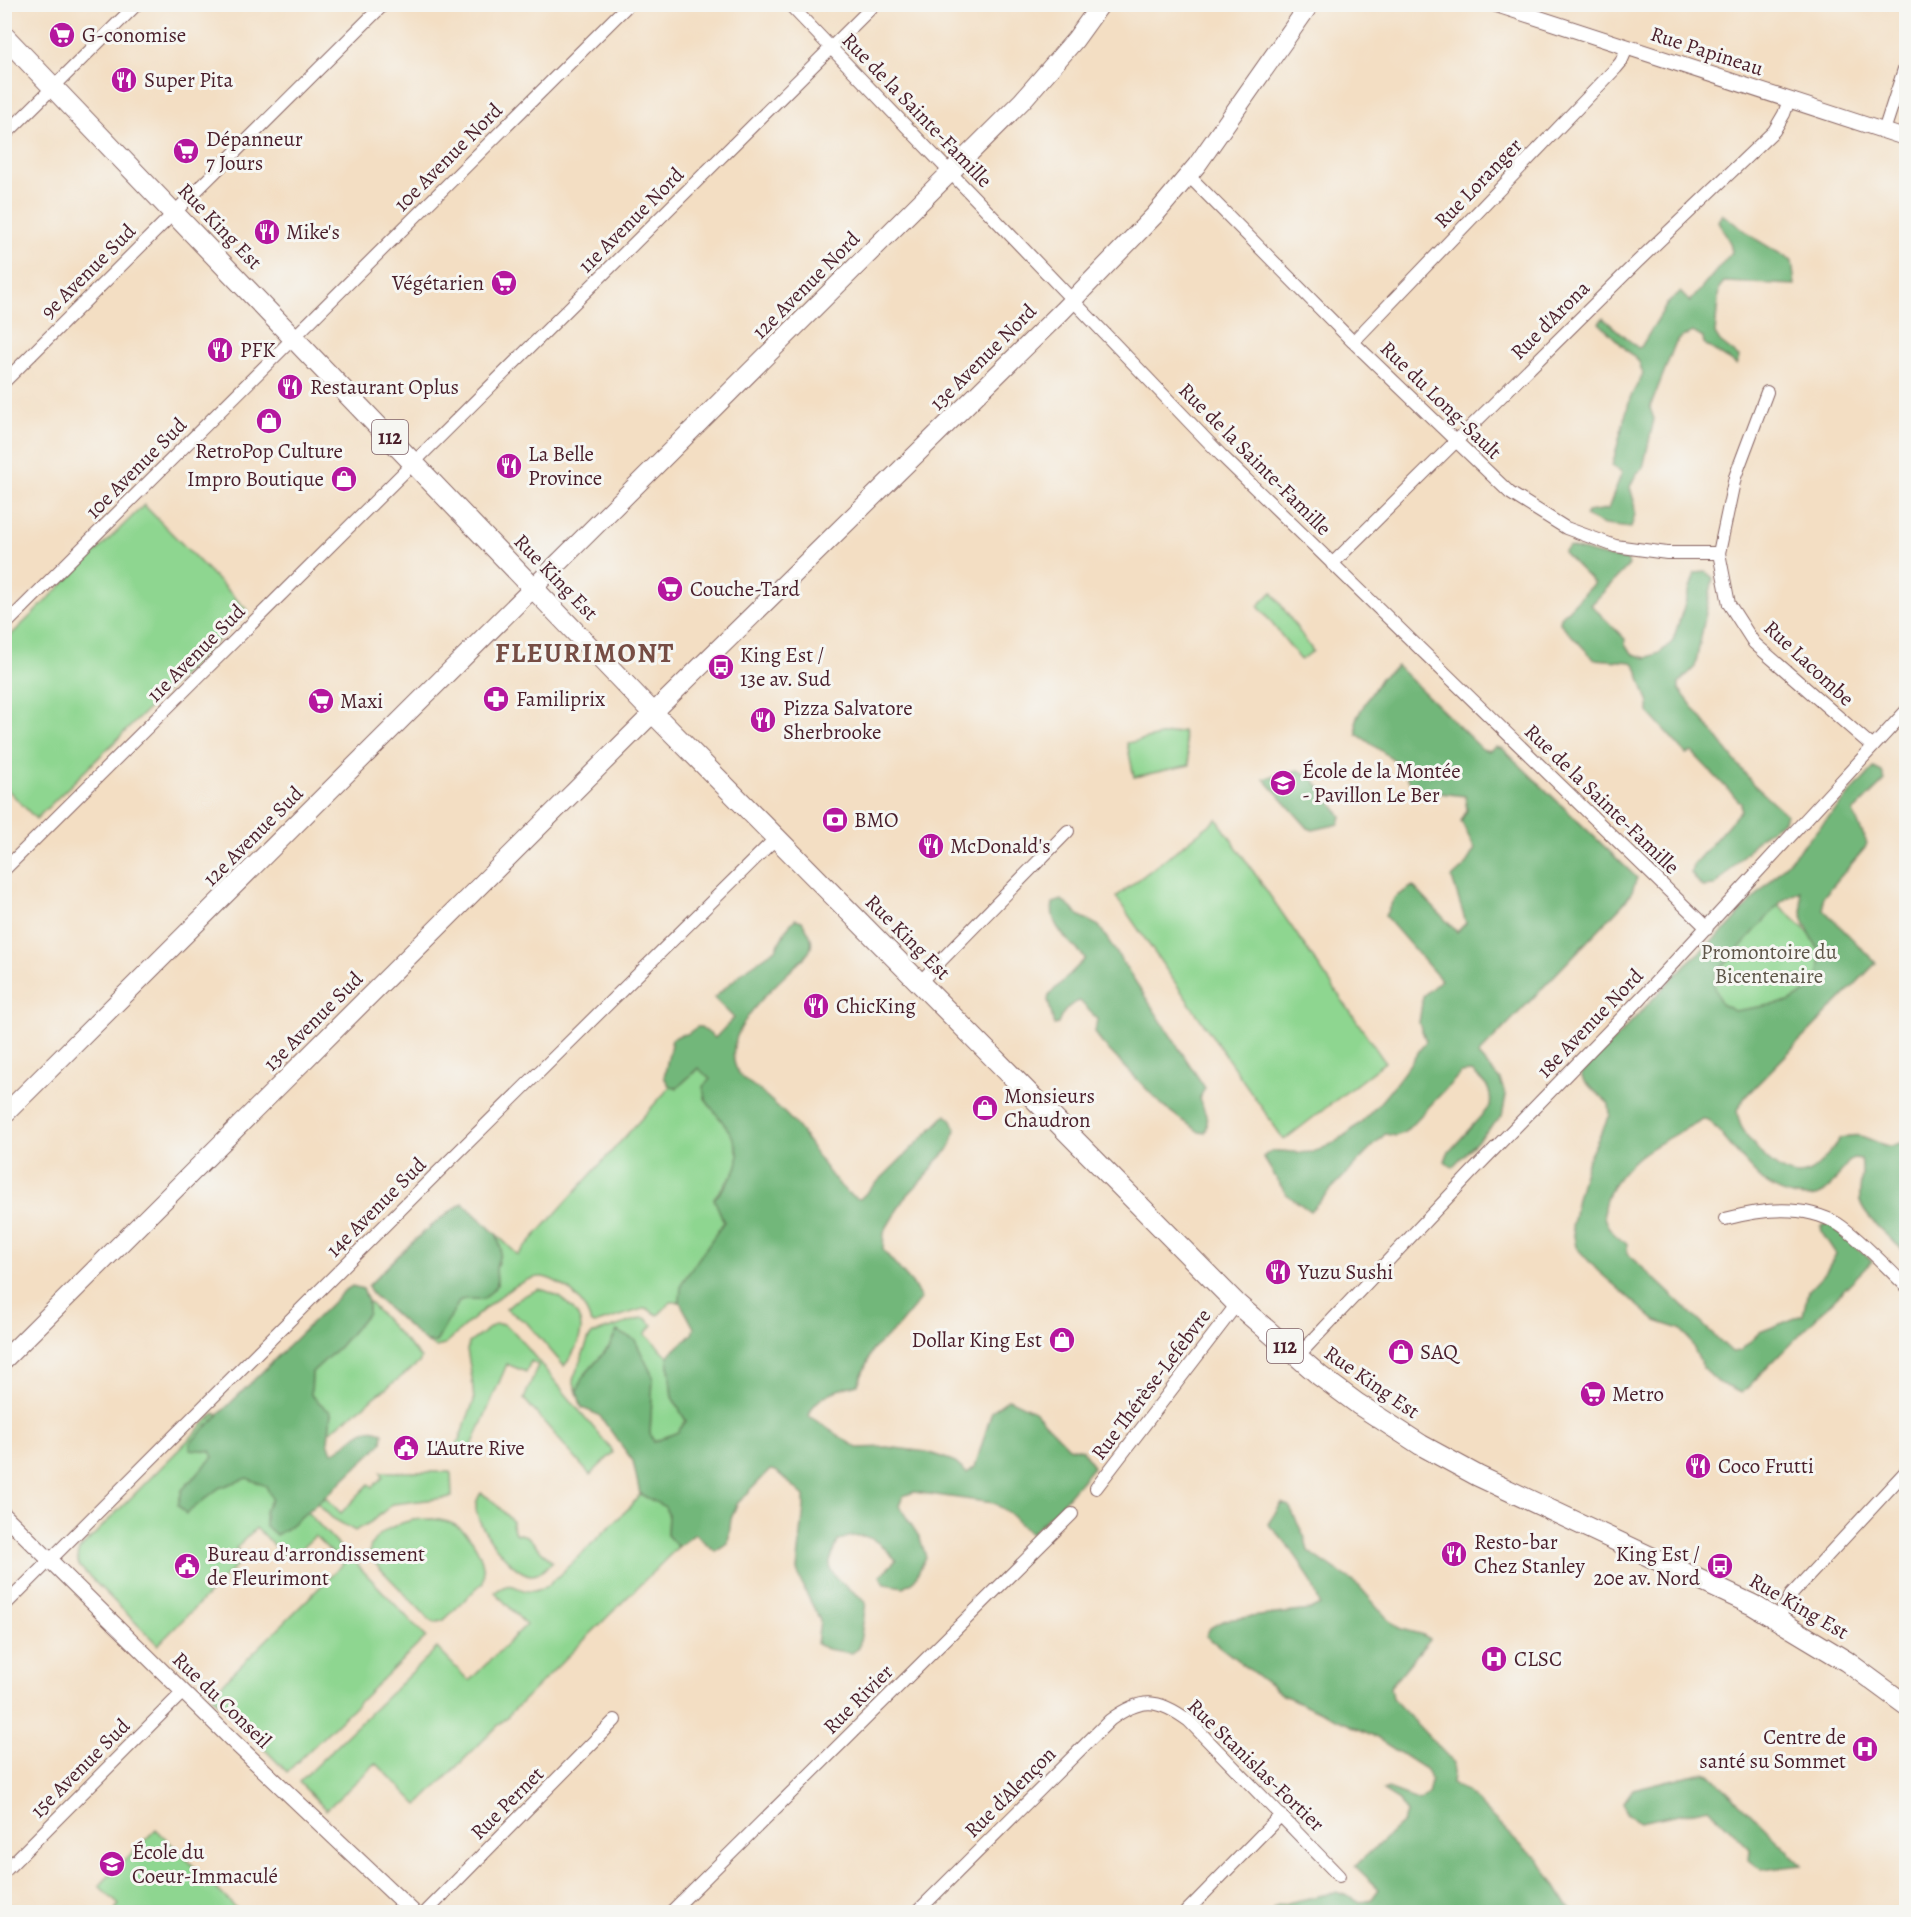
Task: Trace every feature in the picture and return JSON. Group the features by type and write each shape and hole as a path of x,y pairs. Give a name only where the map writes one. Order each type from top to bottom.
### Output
{"main road":[{"name":"12e Avenue Nord","path":"534,588 1022,101 1060,59 1101,4"},
{"name":"13e Avenue Nord","path":"653,713 1073,299 1154,216 1189,176 1310,4"},
{"name":"Rue King Est","path":"4,36 653,713 1237,1304 1298,1357 1358,1404 1439,1455 1478,1476 1753,1605 1857,1668 1906,1705"},
{"name":"12e Avenue Sud","path":"4,1115 534,588"},
{"name":"13e Avenue Sud","path":"4,1360 653,713"}],"street":[{"path":"4,136 137,4"},
{"name":"9e Avenue Sud","path":"4,382 384,4"},
{"name":"10e Avenue Nord","path":"294,337 629,4"},
{"name":"Rue de la Sainte-Famille","path":"789,4 1221,455 1707,928"},
{"name":"11e Avenue Nord","path":"414,463 875,4"},
{"name":"Rue Papineau","path":"1495,4 1906,138"},
{"name":"Rue Loranger","path":"1353,342 1616,68 1627,48"},
{"path":"1884,131 1906,63"},
{"name":"Rue d'Arona","path":"1332,564 1637,262 1774,131 1789,100"},
{"name":"Rue du Long-Sault","path":"1189,176 1353,342 1510,493 1566,528 1615,546 1667,553 1719,553"},
{"name":"10e Avenue Sud","path":"4,626 294,337"},
{"name":"Rue Lacombe","path":"1767,392 1735,477 1719,553 1729,604 1754,643 1873,747"},
{"name":"11e Avenue Sud","path":"4,870 414,463"},
{"name":"18e Avenue Nord","path":"1298,1357 1707,928 1906,711"},
{"path":"919,983 1068,831"},
{"name":"14e Avenue Sud","path":"4,1606 776,838"},
{"path":"1725,1219 1739,1215 1788,1210 1823,1217 1838,1224 1853,1236 1906,1287"},
{"name":"Rue Thérèse-Lefebvre","path":"1096,1488 1237,1304"},
{"path":"1778,1619 1791,1595 1906,1471"},
{"name":"Rue Rivier","path":"671,1912 1072,1514"},
{"name":"Rue du Conseil","path":"4,1515 183,1692 413,1912"},
{"name":"15e Avenue Sud","path":"4,1872 183,1692"},
{"name":"Rue Stanislas-Fortier","path":"1135,1704 1159,1704 1175,1710 1189,1721 1340,1876"},
{"name":"Rue d'Alençon","path":"917,1912 1110,1720 1135,1704"},
{"name":"Rue Pernet","path":"426,1912 615,1720"},
{"path":"1186,1912 1281,1815"}],"green space":[{"path":"1722,214 1754,238 1792,261 1795,285 1724,282 1719,288 1715,334 1720,342 1739,357 1737,365 1704,344 1703,338 1693,332 1682,337 1675,344 1650,408 1654,419 1643,468 1636,474 1630,487 1635,514 1631,528 1604,525 1585,516 1587,512 1608,509 1622,472 1612,466 1630,398 1643,374 1639,362 1599,323 1603,318 1638,348 1641,347 1667,304 1680,292 1690,302 1732,252 1730,243 1718,221"},
{"path":"144,505 248,611 36,819 5,787 5,641"},
{"path":"1569,547 1627,560 1629,565 1591,605 1625,639 1625,645 1633,654 1646,658 1659,653 1672,643 1695,573 1706,572 1713,578 1695,667 1679,683 1679,689 1753,784 1786,814 1784,821 1761,836 1715,886 1702,887 1691,873 1693,865 1741,810 1741,803 1692,752 1686,754 1649,713 1649,704 1636,666 1632,662 1594,659 1560,623 1561,617 1594,583 1563,552"},
{"path":"1272,592 1313,651 1301,660 1258,606"},
{"path":"1397,666 1482,749 1489,751 1496,747 1503,749 1637,878 1625,902 1478,1055 1500,1080 1506,1096 1502,1116 1452,1167 1445,1161 1448,1153 1490,1106 1489,1090 1472,1072 1461,1073 1405,1132 1396,1136 1385,1134 1310,1211 1286,1194 1263,1157 1271,1151 1312,1152 1346,1135 1377,1106 1426,1041 1419,1023 1423,996 1441,980 1385,916 1395,897 1413,886 1457,932 1466,923 1452,878 1464,867 1475,849 1461,821 1467,810 1465,796 1414,790 1400,764 1357,734 1356,719 1364,705 1381,678"},
{"path":"1183,731 1190,765 1134,777 1127,743"},
{"path":"1874,768 1882,772 1885,780 1853,812 1867,843 1865,848 1823,897 1823,909 1876,963 1745,1097 1737,1110 1742,1128 1761,1153 1779,1169 1799,1175 1808,1173 1816,1167 1840,1138 1858,1135 1888,1146 1900,1144 1906,1140 1906,1253 1862,1207 1860,1201 1861,1159 1853,1158 1828,1190 1823,1193 1809,1197 1794,1196 1766,1183 1744,1162 1709,1120 1703,1119 1638,1157 1614,1184 1604,1208 1607,1225 1627,1244 1627,1253 1732,1352 1740,1351 1760,1332 1803,1315 1808,1291 1825,1273 1836,1254 1822,1233 1821,1226 1827,1224 1837,1230 1872,1261 1742,1393 1719,1383 1703,1368 1689,1338 1680,1329 1656,1321 1598,1271 1576,1247 1572,1225 1588,1159 1610,1115 1609,1104 1584,1081 1581,1075 1686,964 1727,928","holes":["1800,891 1803,920 1821,955 1818,979 1806,992 1789,1002 1734,1011 1721,1004 1714,984 1715,975 1782,901"]},
{"path":"1298,770 1313,778 1341,816 1339,824 1313,830 1308,828 1264,779"},
{"path":"1217,819 1385,1062 1284,1140 1116,897"},
{"name":"Promontoire du Bicentenaire","path":"1767,894 1841,963 1702,1102 1635,1032"},
{"path":"1062,900 1080,916 1099,926 1205,1088 1199,1099 1207,1120 1205,1133 1199,1132 1166,1109 1101,1042 1095,1032 1097,1019 1080,1001 1069,1007 1058,1024 1054,1025 1048,1000 1049,995 1085,958 1057,927 1052,912 1053,903"},
{"path":"795,919 802,921 810,935 812,942 810,950 759,1002 740,1030 735,1044 734,1058 740,1075 789,1118 837,1182 860,1199 946,1115 951,1119 956,1130 949,1149 903,1200 884,1232 883,1250 914,1286 921,1299 897,1328 873,1349 858,1384 822,1398 816,1403 809,1416 857,1448 887,1447 927,1452 953,1461 967,1473 975,1467 992,1411 1009,1399 1034,1411 1069,1447 1083,1450 1093,1467 1057,1509 1030,1534 1010,1514 994,1503 914,1492 903,1496 899,1506 920,1538 926,1557 914,1581 904,1587 885,1584 880,1576 896,1560 877,1542 864,1536 848,1537 838,1541 830,1561 831,1570 839,1581 866,1603 859,1648 852,1653 827,1649 817,1644 820,1620 797,1570 804,1496 776,1471 770,1470 737,1504 731,1519 728,1543 715,1551 695,1534 678,1547 667,1535 668,1514 665,1507 640,1494 633,1461 599,1415 582,1408 577,1392 582,1378 609,1347 617,1331 635,1340 653,1377 650,1433 654,1442 678,1432 686,1421 672,1397 668,1356 692,1334 694,1328 680,1302 681,1284 724,1222 714,1199 731,1177 738,1159 734,1140 705,1096 703,1087 710,1079 698,1068 677,1088 670,1087 664,1077 672,1039 687,1034 697,1027 701,1027 715,1038 734,1018 714,998 745,970 776,949 787,928"},
{"path":"699,1068 710,1079 704,1097 733,1134 739,1158 736,1171 714,1198 724,1222 682,1284 680,1302 671,1302 658,1315 646,1308 594,1324 591,1323 579,1300 565,1287 545,1277 532,1278 505,1292 444,1345 436,1347 426,1342 436,1342 460,1300 497,1285 496,1268 501,1250 497,1235 518,1255 670,1087 677,1088"},
{"path":"463,1203 497,1235 501,1250 496,1268 497,1285 483,1298 460,1300 436,1342 426,1342 372,1294 368,1286 425,1231"},
{"path":"352,1286 363,1289 368,1301 368,1313 339,1347 312,1372 311,1395 331,1413 328,1442 332,1453 357,1435 369,1430 383,1433 382,1443 325,1497 276,1535 265,1525 265,1511 272,1499 266,1486 247,1478 219,1488 186,1514 178,1505 182,1490 213,1457 210,1451 190,1449 190,1443 344,1291"},
{"path":"539,1289 566,1302 580,1321 581,1333 578,1343 564,1366 527,1323 506,1309 519,1298"},
{"path":"368,1301 421,1358 419,1363 329,1432 331,1413 311,1395 312,1372 339,1347 368,1313"},
{"path":"642,1318 653,1325 645,1334 668,1356 672,1397 686,1420 678,1432 654,1442 650,1433 653,1377 648,1367 617,1331 609,1347 582,1378 577,1392 573,1380 589,1338 593,1334"},
{"path":"495,1324 503,1324 515,1333 612,1450 613,1453 590,1475 524,1399 538,1365 531,1361 526,1372 507,1364 471,1448 456,1447 474,1401 467,1350 469,1343"},
{"path":"215,1413 293,1491 286,1529 307,1512 426,1637 287,1772 211,1695 343,1564 315,1536 289,1560 256,1528 236,1548 241,1553 235,1559 239,1563 158,1645 80,1567 78,1561 79,1550"},
{"path":"381,1472 451,1472 452,1497 393,1504 371,1522 355,1531 332,1518 317,1503 325,1497 341,1513 369,1484 373,1487 383,1477"},
{"path":"481,1493 492,1500 512,1521 515,1533 527,1536 552,1562 544,1570 533,1575 525,1573 516,1568 497,1548 481,1525 477,1514 476,1504"},
{"path":"640,1494 665,1506 668,1514 667,1535 678,1547 418,1805 376,1763 326,1810 299,1782 437,1648 469,1681 526,1625 495,1592 508,1586 534,1591 549,1585 632,1505"},
{"path":"1282,1503 1289,1506 1305,1538 1308,1551 1359,1586 1387,1618 1401,1629 1430,1639 1390,1687 1392,1698 1454,1763 1452,1784 1466,1791 1527,1851 1539,1859 1567,1905 1574,1912 1274,1912 1273,1909 1278,1905 1336,1892 1359,1903 1371,1900 1379,1889 1355,1866 1403,1822 1406,1813 1399,1801 1383,1791 1388,1789 1420,1801 1428,1794 1431,1780 1425,1769 1372,1735 1283,1695 1206,1636 1210,1628 1224,1620 1310,1610 1320,1605 1299,1561 1268,1524"},
{"path":"433,1519 451,1523 466,1534 477,1548 484,1574 483,1582 444,1620 435,1623 371,1559 370,1551 376,1538 390,1528 413,1520"},
{"path":"1703,1772 1710,1774 1802,1865 1762,1870 1749,1860 1750,1849 1709,1808 1640,1822 1626,1814 1624,1802 1633,1789"},
{"path":"156,1829 240,1912 118,1912 115,1909 119,1905 99,1886"}],"place":[{"name":"G-conomise","path":"62,35"},
{"name":"Super Pita","path":"124,80"},
{"name":"Dépanneur 7 Jours","path":"186,151"},
{"name":"Mike's","path":"267,232"},
{"name":"Végétarien","path":"504,283"},
{"name":"PFK","path":"220,350"},
{"name":"Restaurant Oplus","path":"290,387"},
{"name":"RetroPop Culture","path":"269,421"},
{"name":"La Belle Province","path":"509,466"},
{"name":"Impro Boutique","path":"344,479"},
{"name":"Couche-Tard","path":"670,589"},
{"name":"King Est / 13e av. Sud","path":"721,667"},
{"name":"Familiprix","path":"496,699"},
{"name":"Maxi","path":"321,701"},
{"name":"Pizza Salvatore Sherbrooke","path":"763,720"},
{"name":"École de la Montée - Pavillon Le Ber","path":"1283,783"},
{"name":"BMO","path":"835,820"},
{"name":"McDonald's","path":"931,846"},
{"name":"ChicKing","path":"816,1006"},
{"name":"Monsieurs Chaudron","path":"985,1108"},
{"name":"Yuzu Sushi","path":"1278,1272"},
{"name":"Dollar King Est","path":"1062,1340"},
{"name":"SAQ","path":"1401,1352"},
{"name":"Metro","path":"1593,1394"},
{"name":"L'Autre Rive","path":"406,1448"},
{"name":"Coco Frutti","path":"1698,1466"},
{"name":"Resto-bar Chez Stanley","path":"1454,1554"},
{"name":"Bureau d'arrondissement de Fleurimont","path":"187,1566"},
{"name":"King Est / 20e av. Nord","path":"1720,1566"},
{"name":"CLSC","path":"1494,1659"},
{"name":"Centre de santé su Sommet","path":"1865,1749"},
{"name":"École du Coeur-Immaculé","path":"112,1864"}],"district":[{"name":"FLEURIMONT","path":"585,653"}]}
